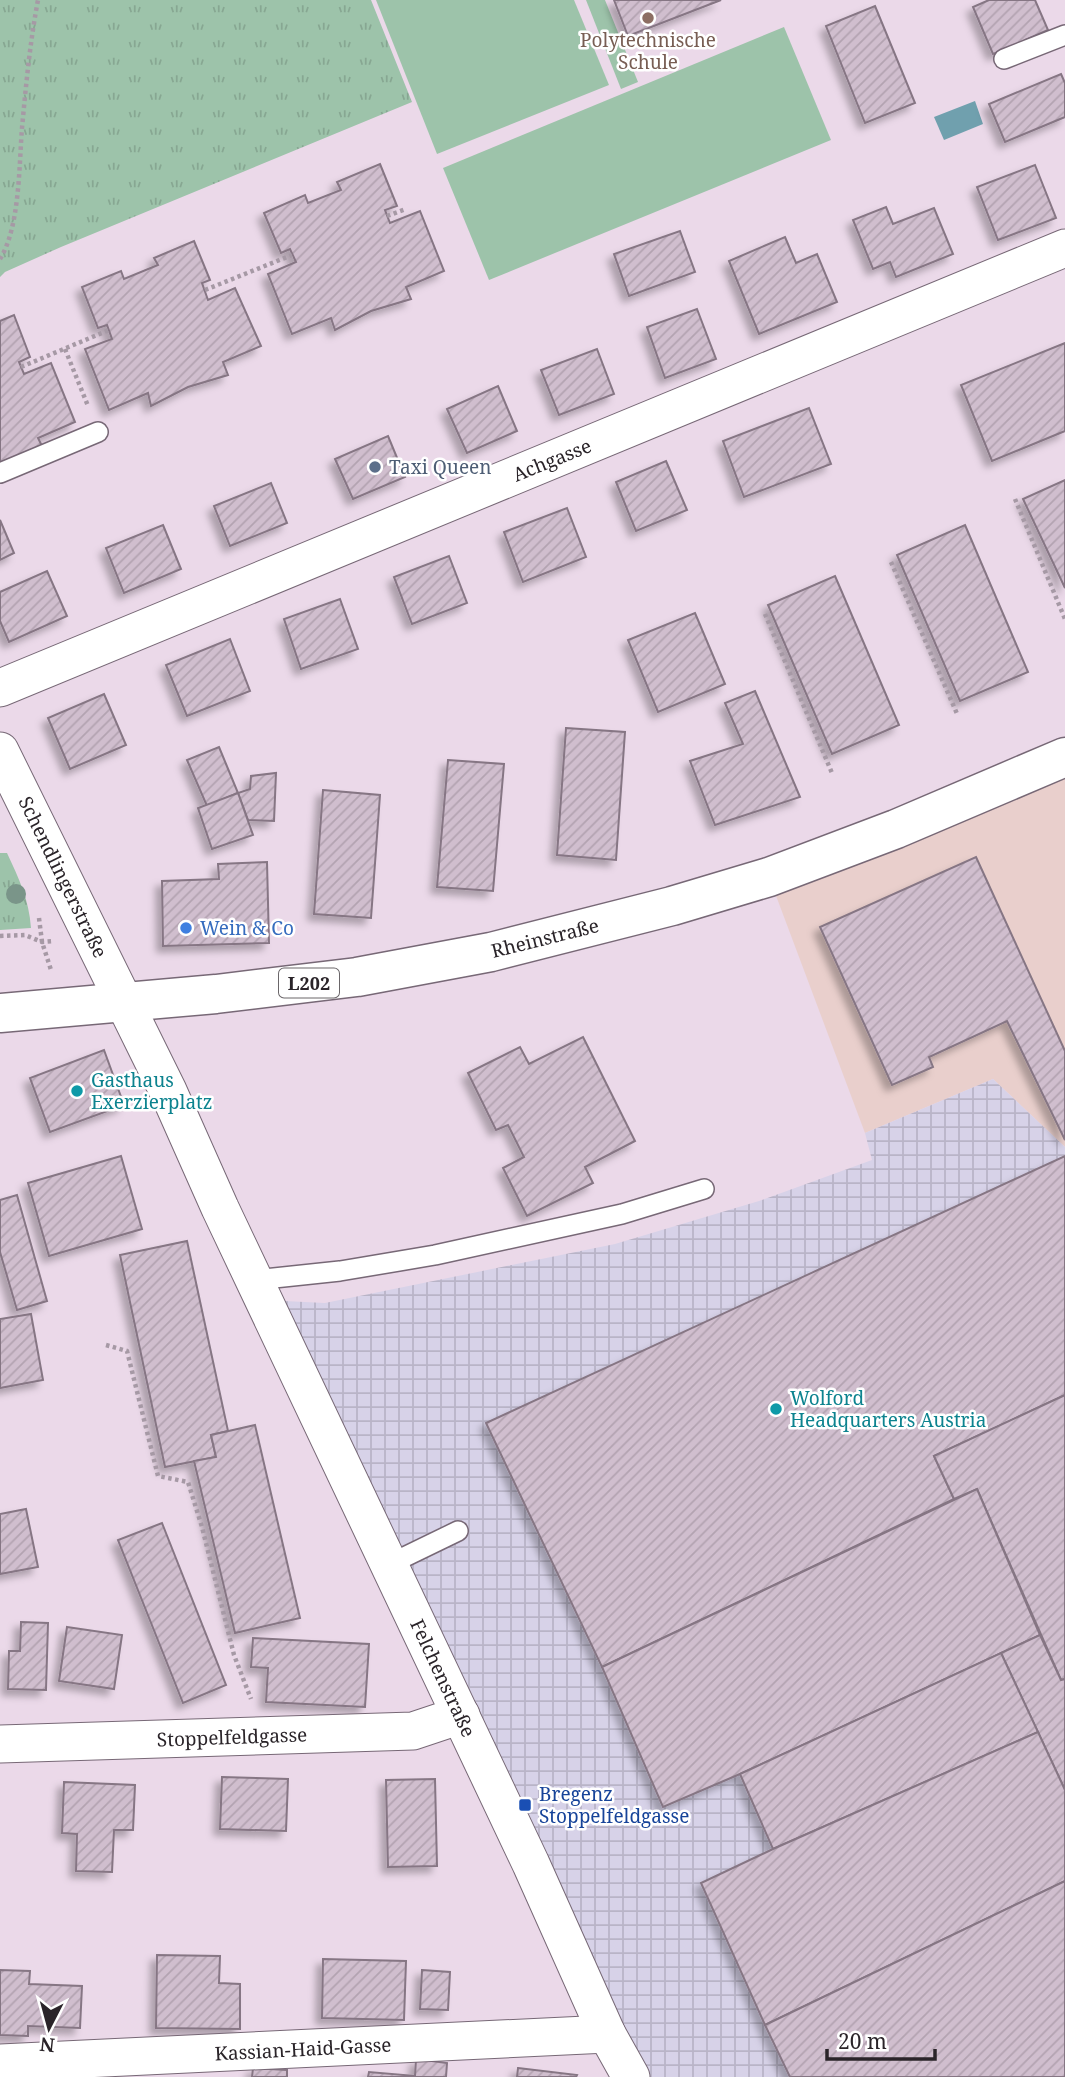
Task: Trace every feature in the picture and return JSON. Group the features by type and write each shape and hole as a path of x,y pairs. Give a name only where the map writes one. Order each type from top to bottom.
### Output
{"main road":[{"name":"Rheinstraße","path":"0,1013 206,996 358,977 491,952 636,916 769,877 895,829 1065,757"}],"street":[{"name":"Achgasse","path":"0,688 1065,248"},
{"name":"Schendlingerstraße","path":"0,751 125,1003"},
{"name":"Felchenstraße","path":"125,1003 531,1864 607,2034 631,2077"},
{"name":"Stoppelfeldgasse","path":"0,1744 413,1731 461,1716"},
{"name":"Kassian-Haid-Gasse","path":"0,2063 607,2034"}],"lane":[{"path":"1004,59 1065,35"},
{"path":"0,473 98,432"},
{"path":"255,1280 340,1271 435,1255 622,1214 704,1189"},
{"path":"390,1564 458,1531"}],"path":[{"path":"0,259 11,234 18,186 27,73 38,0"},
{"path":"387,216 406,209"},
{"path":"205,290 292,255"},
{"path":"21,367 109,330"},
{"path":"65,349 98,432"},
{"path":"1015,499 1065,619"},
{"path":"891,562 958,716"},
{"path":"765,614 832,773"},
{"path":"0,936 25,935 42,942"},
{"path":"106,1345 127,1351 158,1476 188,1482 234,1655 265,1736"}],"shaded area":[{"path":"1065,757 1065,1147 993,1079 865,1133 769,877"},
{"path":"993,1079 1065,1147 1065,2077 631,2077 264,1300 325,1303 615,1244 759,1201 872,1160 865,1133"}],"green space":[{"path":"0,0 371,0 412,102 61,247 5,272 0,277"},
{"path":"376,0 574,0 609,85 437,154"},
{"path":"586,0 605,0 638,82 621,89"},
{"path":"784,27 831,140 489,280 443,168"},
{"path":"0,853 7,853 19,881 26,898 31,928 0,930"}],"water":[{"path":"975,101 983,124 944,140 934,117"}],"building":[{"name":"Polytechnische Schule","path":"614,0 721,0 628,36"},
{"path":"989,0 1035,0 1048,30 1025,40 1027,45 993,54 973,7"},
{"path":"875,6 915,103 865,123 826,26"},
{"path":"1061,74 1065,83 1065,117 1005,142 989,104"},
{"path":"380,164 397,206 385,210 390,223 420,211 444,271 406,287 411,299 371,311 335,330 331,318 292,334 268,274 296,262 290,249 281,253 264,213 305,195 308,203 341,190 337,182"},
{"path":"1035,165 1056,218 998,240 977,187"},
{"path":"886,207 893,224 934,208 953,254 896,277 890,262 873,269 853,220"},
{"path":"680,231 695,272 629,296 614,254"},
{"path":"785,237 796,263 817,254 837,302 759,334 729,261"},
{"path":"194,241 210,280 202,283 208,300 235,288 261,346 223,362 228,375 188,387 151,406 148,393 109,410 85,349 112,339 107,325 98,328 82,287 121,271 124,279 158,265 154,258"},
{"path":"697,309 716,359 665,378 647,327"},
{"path":"14,315 30,357 19,362 24,374 51,363 75,422 38,438 44,450 0,465 0,321"},
{"path":"1065,343 1065,431 992,461 961,385"},
{"path":"597,349 614,394 559,415 541,370"},
{"path":"498,386 517,431 467,453 447,409"},
{"path":"809,408 831,464 744,497 723,441"},
{"path":"388,436 405,477 353,499 335,459"},
{"path":"666,461 687,510 636,531 616,482"},
{"path":"1065,480 1065,588 1023,499"},
{"path":"271,483 287,523 230,546 214,506"},
{"path":"567,508 586,557 523,582 504,532"},
{"path":"0,520 14,553 0,560"},
{"path":"163,525 181,569 124,593 106,548"},
{"path":"965,525 1028,672 960,701 897,555"},
{"path":"449,556 467,603 412,624 394,577"},
{"path":"47,571 67,616 9,642 0,621 0,592"},
{"path":"835,576 899,725 832,754 768,605"},
{"path":"340,599 358,649 301,669 284,619"},
{"path":"695,613 725,684 658,712 628,640"},
{"path":"230,639 250,691 187,716 166,665"},
{"path":"755,691 800,797 715,825 690,761 743,744 725,703"},
{"path":"104,694 126,745 70,769 48,718"},
{"path":"566,728 625,732 616,860 557,855"},
{"path":"219,747 238,793 207,806 187,760"},
{"path":"448,760 504,764 493,891 437,887"},
{"path":"276,773 274,821 248,820 238,793 250,789 251,776"},
{"path":"323,790 380,795 371,918 314,914"},
{"path":"238,793 253,835 212,849 198,808"},
{"path":"976,857 1065,1051 1065,1140 1007,1021 929,1057 933,1067 892,1085 820,927"},
{"path":"267,862 269,943 163,946 162,881 219,879 218,864"},
{"path":"583,1037 635,1141 585,1167 593,1183 527,1216 503,1168 524,1157 508,1125 496,1130 468,1073 520,1047 529,1064"},
{"name":"Gasthaus Exerzierplatz","path":"104,1050 124,1105 50,1132 30,1078"},
{"path":"121,1156 142,1229 49,1256 28,1183"},
{"name":"Wolford Headquarters Austria","path":"1065,1156 1065,1395 934,1456 954,1499 602,1667 486,1423"},
{"path":"17,1195 47,1301 17,1310 0,1252 0,1200"},
{"path":"187,1241 228,1431 211,1435 216,1457 165,1467 120,1255"},
{"path":"31,1314 43,1380 0,1388 0,1319"},
{"path":"1065,1395 1065,1679 1061,1680 977,1489 954,1499 934,1456"},
{"path":"255,1425 300,1618 235,1633 194,1461 216,1457 211,1435"},
{"path":"977,1489 1040,1635 663,1807 602,1667"},
{"path":"26,1509 38,1567 0,1574 0,1514"},
{"path":"162,1523 226,1685 183,1703 118,1540"},
{"path":"21,1622 48,1623 46,1690 8,1689 9,1651 20,1651"},
{"path":"67,1627 122,1635 114,1689 59,1681"},
{"path":"1040,1635 1061,1680 1065,1679 1065,1790 1001,1653"},
{"path":"253,1638 369,1644 365,1707 266,1702 268,1668 251,1667"},
{"path":"1001,1653 1038,1732 773,1849 740,1774"},
{"path":"1038,1732 1065,1790 1065,1881 765,2025 701,1883"},
{"path":"222,1777 288,1779 286,1831 220,1829"},
{"path":"435,1779 437,1866 388,1867 386,1780"},
{"path":"64,1782 135,1785 133,1830 114,1830 112,1872 76,1871 77,1834 62,1833"},
{"path":"1065,1881 1065,2077 790,2077 765,2025"},
{"path":"157,1955 220,1956 219,1983 240,1984 240,2029 156,2028"},
{"path":"323,1959 406,1961 404,2020 322,2018"},
{"path":"0,1970 30,1971 29,1984 82,1986 80,2028 28,2026 28,2036 0,2035"},
{"path":"422,1970 450,1972 448,2010 420,2009"},
{"path":"416,2059 447,2063 446,2077 368,2077 369,2072 415,2076"},
{"path":"253,2068 287,2070 287,2077 252,2077"},
{"path":"518,2068 577,2075 517,2077"}],"place":[{"name":"Polytechnische Schule","path":"648,18"},
{"name":"Taxi Queen","path":"375,467"},
{"name":"Wein & Co","path":"186,928"},
{"name":"Gasthaus Exerzierplatz","path":"77,1091"},
{"name":"Wolford Headquarters Austria","path":"776,1409"},
{"name":"Bregenz Stoppelfeldgasse","path":"525,1805"}]}
